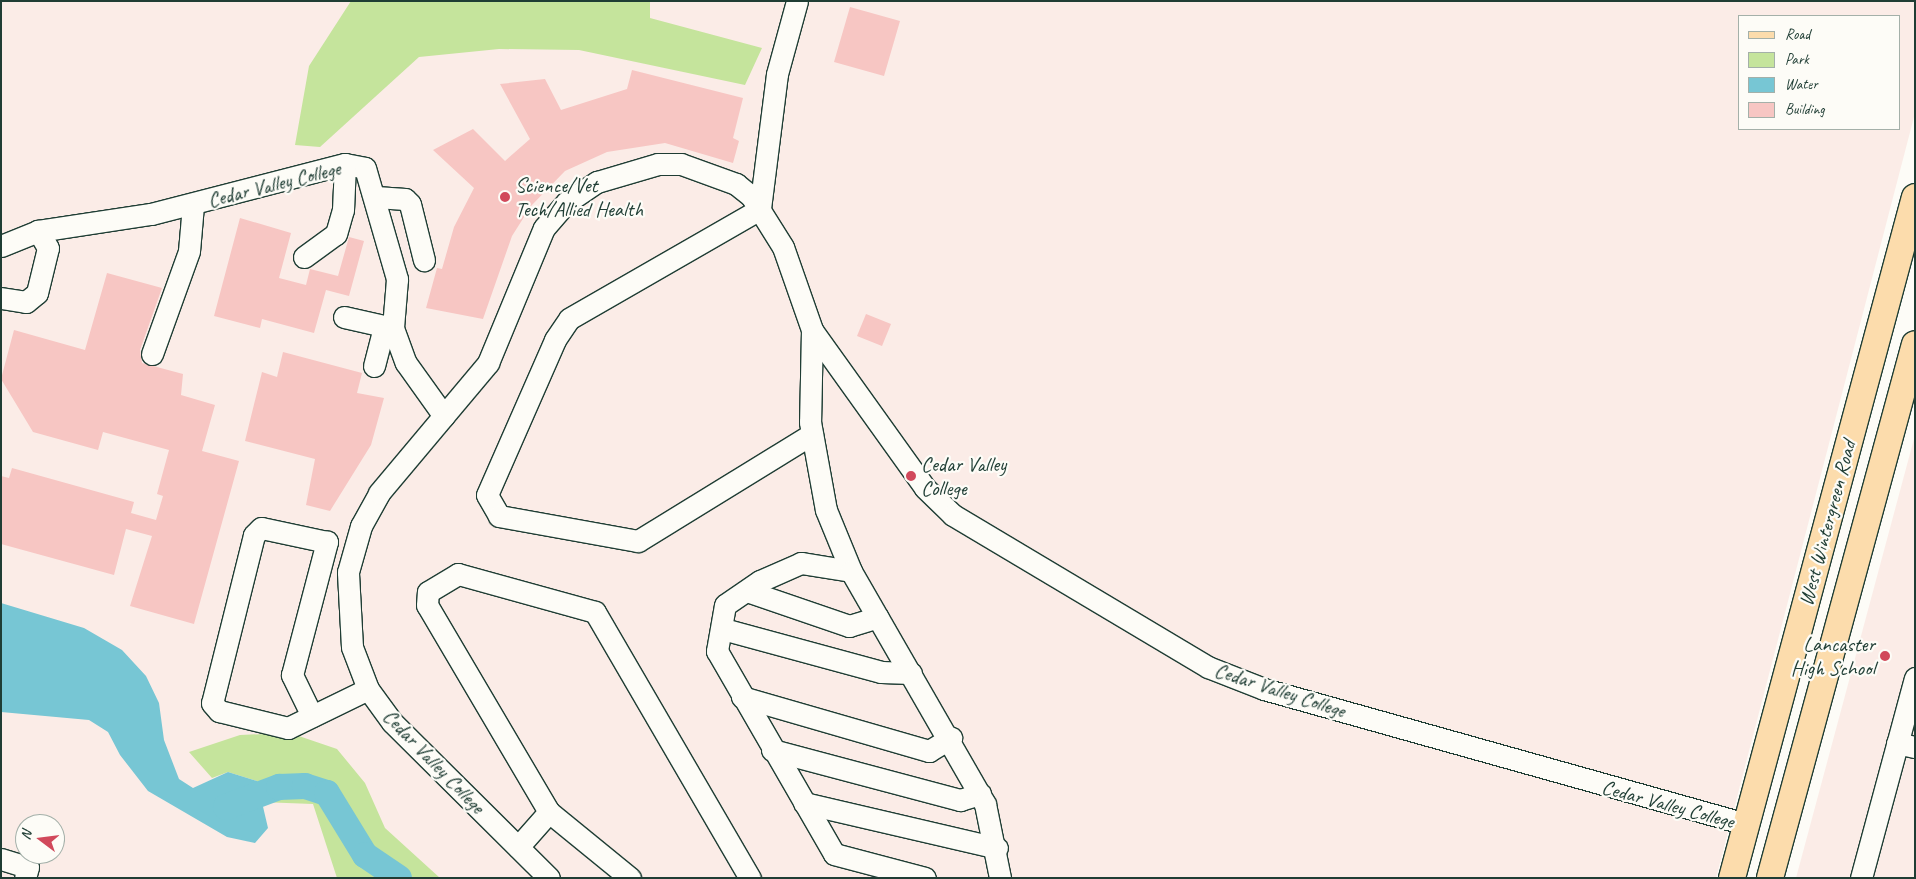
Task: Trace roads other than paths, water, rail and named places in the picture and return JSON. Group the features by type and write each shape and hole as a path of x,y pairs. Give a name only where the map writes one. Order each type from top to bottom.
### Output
{"main road":[{"name":"West Wintergreen Road","path":"1732,878 1913,211"},
{"name":"West Wintergreen Road","path":"1770,878 1915,344"}],"lane":[{"path":"797,1 777,74 760,209 569,319 555,340 487,494 499,516 638,542 812,434"},
{"path":"304,257 336,234 343,210 345,164"},
{"name":"Cedar Valley College","path":"1,246 38,230 193,205 345,164 365,168 376,197 398,279 389,328 406,363 444,416"},
{"name":"Cedar Valley College","path":"549,878 392,722 368,689 352,647 348,618 353,548 379,493 488,362 544,228 568,202 597,182 636,168 681,164 736,184 760,209 783,247 812,330 926,488 953,515 1208,667 1264,689 1746,824"},
{"path":"376,197 405,199 410,204 424,260"},
{"path":"152,354 189,251 193,205"},
{"path":"1,232 38,230 48,248 37,293 26,302 1,298"},
{"path":"344,317 389,328 374,366"},
{"name":"Cedar Valley College","path":"812,330 812,434 826,510 851,571 951,738 980,794 997,848 1000,878"},
{"path":"353,548 271,526 254,535 212,692 212,703 219,711 288,728 368,689"},
{"path":"312,716 292,676 327,542"},
{"path":"851,571 801,563 747,591 725,605 723,629 717,651 772,750 834,854 925,878"},
{"path":"630,878 549,812 427,605 428,592 458,574 595,612 750,878"},
{"path":"747,591 849,626 878,616"},
{"path":"723,629 881,672 911,673"},
{"path":"1861,878 1906,745 1915,678"},
{"path":"742,697 929,751 951,738"},
{"path":"772,750 960,800 980,794"},
{"path":"804,803 997,848"},
{"path":"518,847 549,812"},
{"path":"1,859 28,867 25,878"}],"water":[{"path":"1,603 84,628 122,650 146,676 159,703 164,740 179,779 193,788 228,772 257,781 268,828 255,843 227,837 148,791 120,755 108,732 89,720 1,712"}],"waterway":[{"path":"226,807 279,787 305,786 327,793 365,855 399,878"}],"place":[{"name":"Science/Vet Tech/Allied Health","path":"505,197"},
{"name":"Cedar Valley College","path":"911,476"},
{"name":"Lancaster High School","path":"1885,656"}]}
